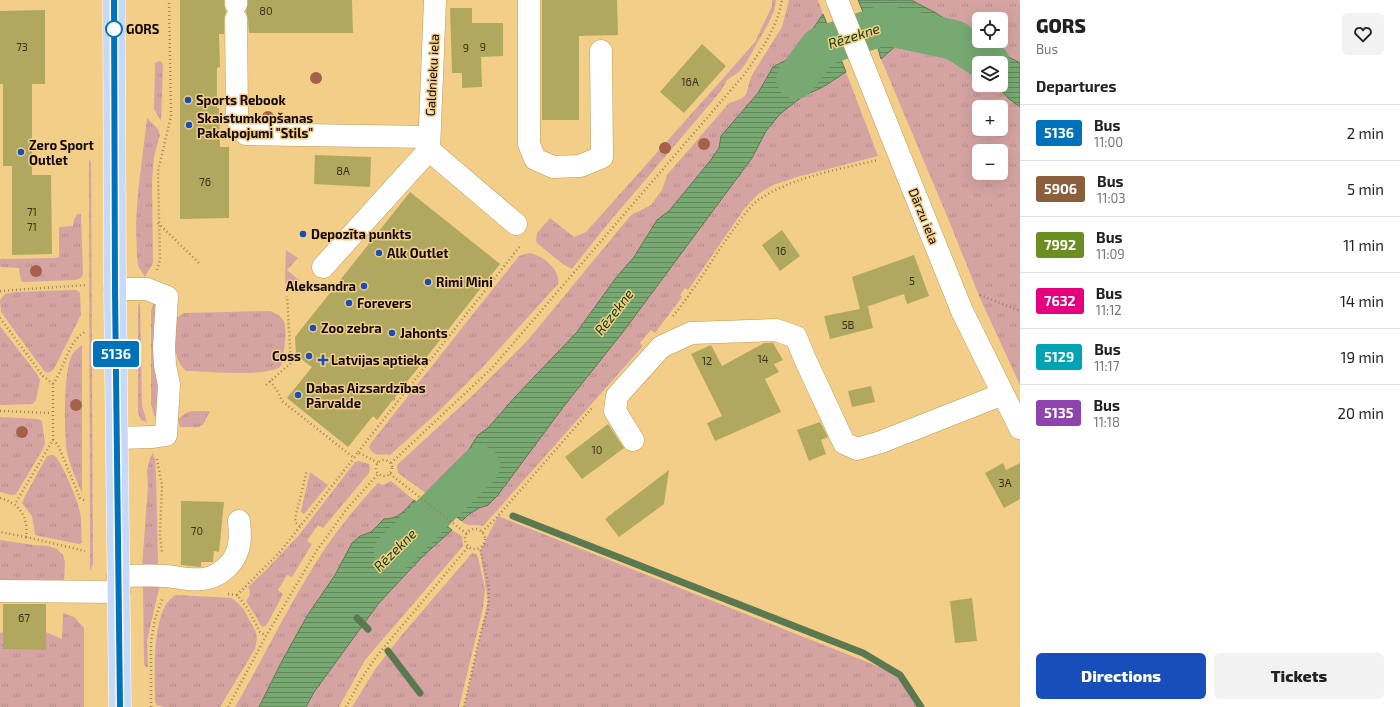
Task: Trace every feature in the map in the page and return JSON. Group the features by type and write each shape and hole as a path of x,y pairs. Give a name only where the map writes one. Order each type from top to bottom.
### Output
{"main road":[{"path":"114,0 115,290 120,707"}],"street":[{"name":"Galdnieku iela","path":"429,144 435,0"},
{"path":"529,0 528,144 535,159 553,167 580,166 602,157 601,51"},
{"name":"Dārzu iela","path":"839,3 962,311 1020,428"},
{"path":"236,8 237,117 240,127 246,134 429,144 520,232"},
{"path":"323,267 429,144"},
{"path":"115,290 146,289 167,297 164,347 165,365 170,385 166,435 153,437 117,438"},
{"path":"633,440 615,411 617,396 661,347 691,333 776,330 796,337 844,443 857,449 881,442 1003,394"},
{"path":"0,592 118,584 164,576 189,579 208,578 221,572 231,563 237,552 240,537 239,521"}],"path":[{"path":"391,463 492,368 744,76 764,46 780,13 782,0"},
{"path":"858,165 884,159"},
{"path":"158,222 199,263"},
{"path":"266,636 260,632 248,609 237,595 280,552 354,458 397,402 520,232"},
{"path":"0,291 86,285"},
{"path":"974,294 986,296 1020,311"},
{"path":"266,385 291,363 287,296"},
{"path":"0,318 43,376 53,384"},
{"path":"15,504 53,440 53,384 59,376 68,352 77,336 84,332"},
{"path":"290,345 295,344"},
{"path":"270,381 278,392 282,401 354,458"},
{"path":"394,399 397,402"},
{"path":"0,411 52,413"},
{"path":"53,440 58,445 80,498 86,501"},
{"path":"358,452 378,463"},
{"path":"378,474 376,468 378,463 384,460 391,463"},
{"path":"390,474 392,470 391,463"},
{"path":"300,526 296,523 295,519 307,470"},
{"path":"378,474 386,476 390,474"},
{"path":"228,707 266,636 317,550 346,510 378,474"},
{"path":"390,474 467,534"},
{"path":"0,498 8,500 20,509 27,522 26,537"},
{"path":"474,529 482,532 485,541 484,544 480,548 474,549 468,547 465,540 469,531 474,529"},
{"path":"0,532 85,551"},
{"path":"346,707 360,681 376,657 468,547"},
{"path":"464,707 481,631 488,610 489,586 480,548"},
{"path":"151,707 152,642 155,619 163,596"}],"green space":[{"path":"772,0 776,0 774,11 746,63 740,71 727,80 721,91 606,226 572,269 564,265 538,244 536,241 537,233 550,218 574,237 586,232 755,42 772,6"},
{"path":"789,0 818,0 823,14 806,39 788,59 773,67 758,93 721,136 720,146 710,161 669,211 657,220 634,257 615,279 577,332 515,397 488,428 478,435 468,451 442,476 427,494 398,473 397,465 473,395 527,341 631,215 651,205 662,190 667,175 729,103 737,101 745,96 752,75 782,27"},
{"path":"911,0 1020,1 1020,63 993,48 1008,48 1008,12 972,12 972,36 936,13"},
{"path":"915,42 972,69 972,92 1002,92 1020,107 1020,385 980,298 881,59 898,44"},
{"path":"159,61 162,62 163,66 161,121 154,109 155,63"},
{"path":"846,72 878,156 797,177 773,185 758,194 745,208 688,290 685,288 680,295 682,297 655,333 651,330 640,343 643,346 485,524 482,526 469,525 462,522 468,515 479,508 488,505 498,495 564,405 623,332 752,158 766,131 780,114 803,96 823,87"},
{"path":"147,118 158,129 160,135 154,156 152,182 153,263 145,277 138,266 136,224 138,192"},
{"path":"89,159 91,162 93,564 90,571"},
{"path":"77,214 81,214 83,274 81,278 76,280 23,282 21,281 19,268 0,267 0,259 59,257 59,227 73,226"},
{"path":"286,250 298,258 287,270 300,281 285,283"},
{"path":"529,253 545,260 554,268 557,273 558,284 482,368 437,413 390,455 375,454 369,447 371,443 519,256"},
{"path":"76,290 80,293 81,315 57,363 53,370 48,373 44,371 1,312 0,300 5,294 15,292"},
{"path":"140,301 142,406 147,422 141,420 138,413 138,306"},
{"path":"156,302 160,409 156,416 154,416 151,403 151,312 153,304"},
{"path":"270,311 282,318 286,332 281,366 274,370 263,372 236,373 186,371 181,366 175,346 176,318 184,313"},
{"path":"0,326 40,380 36,400 33,404 0,405"},
{"path":"82,345 82,493 71,467 67,452 65,401 67,372 70,361 74,352"},
{"path":"191,411 210,411 203,425 198,427 180,427 178,419"},
{"path":"0,417 38,419 42,421 45,444 43,449 16,494 11,495 0,492"},
{"path":"153,453 155,459 156,476 158,563 157,565 142,567 148,486 147,471 150,458"},
{"path":"54,455 61,465 79,507 82,543 79,544 35,535 32,516 22,503 47,456"},
{"path":"359,461 369,464 369,473 323,528 318,525 307,541 312,544 292,577 287,575 278,590 283,594 268,623 264,627 261,626 246,601 250,594 248,587 299,535 355,462"},
{"path":"310,472 328,485 304,514 301,511"},
{"path":"391,481 414,500 404,512 377,525 371,532 360,536 352,543 335,575 307,616 259,707 235,707 295,597 330,541 378,483 383,485"},
{"path":"498,516 900,675 920,707 464,707 488,601 480,551"},
{"path":"452,530 462,536 463,546 365,660 339,707 306,707 314,692 379,603 422,557"},
{"path":"0,540 48,546 57,549 63,555 65,562 64,581 0,582"},
{"path":"472,553 476,554 478,557 485,589 483,608 459,707 352,707 376,668 401,636"},
{"path":"144,583 160,584 147,641 148,667 144,665"},
{"path":"175,595 232,598 243,608 256,632 257,639 255,649 220,707 164,707 157,705 155,702 155,653 158,628 165,606"},
{"path":"63,613 74,617 84,628 84,707 0,707 0,633 3,632 3,649 46,649 46,632 62,639"}],"water":[{"path":"858,0 911,0 936,13 972,36 972,48 992,48 1007,56 972,56 972,69 915,42 898,44 881,59 877,45"},
{"path":"823,14 846,72 823,87 803,96 780,114 766,131 752,158 623,332 564,406 498,495 488,505 479,508 462,521 427,494 442,476 468,451 478,435 488,428 515,397 577,332 615,279 634,257 657,220 669,211 710,161 719,148 721,136 758,93 773,67 788,59 806,39"},
{"path":"1008,57 1020,63 1020,107 1002,92 1008,92"},
{"path":"414,500 452,530 422,557 379,603 314,692 306,707 259,707 307,616 335,575 352,543 360,536 371,532 384,519 398,516"}],"building":[{"path":"180,0 224,0 226,12 224,19 224,34 219,34 220,67 217,68 217,108 219,108 220,147 229,147 229,218 180,219"},
{"path":"248,0 352,0 353,33 249,33 246,11"},
{"path":"542,0 617,0 618,35 579,36 579,120 542,120"},
{"path":"450,8 472,8 472,23 503,23 503,56 481,57 482,87 462,88 462,73 452,73"},
{"path":"45,10 45,84 32,84 32,175 51,175 52,254 12,255 12,166 3,166 3,84 0,84 0,11"},
{"path":"702,44 726,66 684,113 660,92"},
{"path":"315,155 371,157 370,187 314,184"},
{"path":"410,192 500,264 377,420 373,416 348,447 287,398 312,367 296,355 295,337"},
{"path":"782,230 800,256 780,271 762,245"},
{"path":"914,255 929,296 907,304 904,294 866,307 868,307 873,328 830,339 824,316 860,309 852,277"},
{"path":"764,343 773,343 783,360 774,364 779,372 765,379 781,412 715,441 707,423 722,416 691,354 711,345 722,366"},
{"path":"871,386 875,402 852,407 848,391"},
{"path":"820,422 828,437 821,440 826,454 809,461 797,430"},
{"path":"608,424 624,448 582,479 565,457"},
{"path":"1003,463 1006,470 1020,463 1020,499 1004,508 985,473"},
{"path":"669,470 664,504 619,537 605,519"},
{"path":"181,501 224,502 219,552 214,551 213,562 201,562 201,567 181,565"},
{"path":"972,598 977,641 955,643 950,601"},
{"path":"3,604 46,604 46,650 3,649"}],"waterway":[{"name":"Rēzekne","path":"796,79 820,47 884,25 954,40 979,56"},
{"name":"Rēzekne","path":"394,552 480,466"},
{"path":"513,516 863,653 900,675 921,707"},
{"path":"357,618 368,629"},
{"path":"388,651 420,693"}],"bus line":[{"name":"5136","path":"114,0 115,290 120,707"}],"place":[{"name":"GORS","path":"114,29"},
{"name":"Sports Rebook","path":"188,100"},
{"name":"Skaistumkopšanas Pakalpojumi \"Stils\"","path":"189,125"},
{"name":"Zero Sport Outlet","path":"21,152"},
{"name":"Depozīta punkts","path":"303,234"},
{"name":"Alk Outlet","path":"379,253"},
{"name":"Rimi Mini","path":"428,282"},
{"name":"Aleksandra","path":"364,286"},
{"name":"Forevers","path":"349,303"},
{"name":"Zoo zebra","path":"313,328"},
{"name":"Jahonts","path":"392,333"},
{"name":"Coss","path":"309,356"},
{"name":"Latvijas aptieka","path":"323,360"},
{"name":"Dabas Aizsardzības Pārvalde","path":"298,395"}]}
